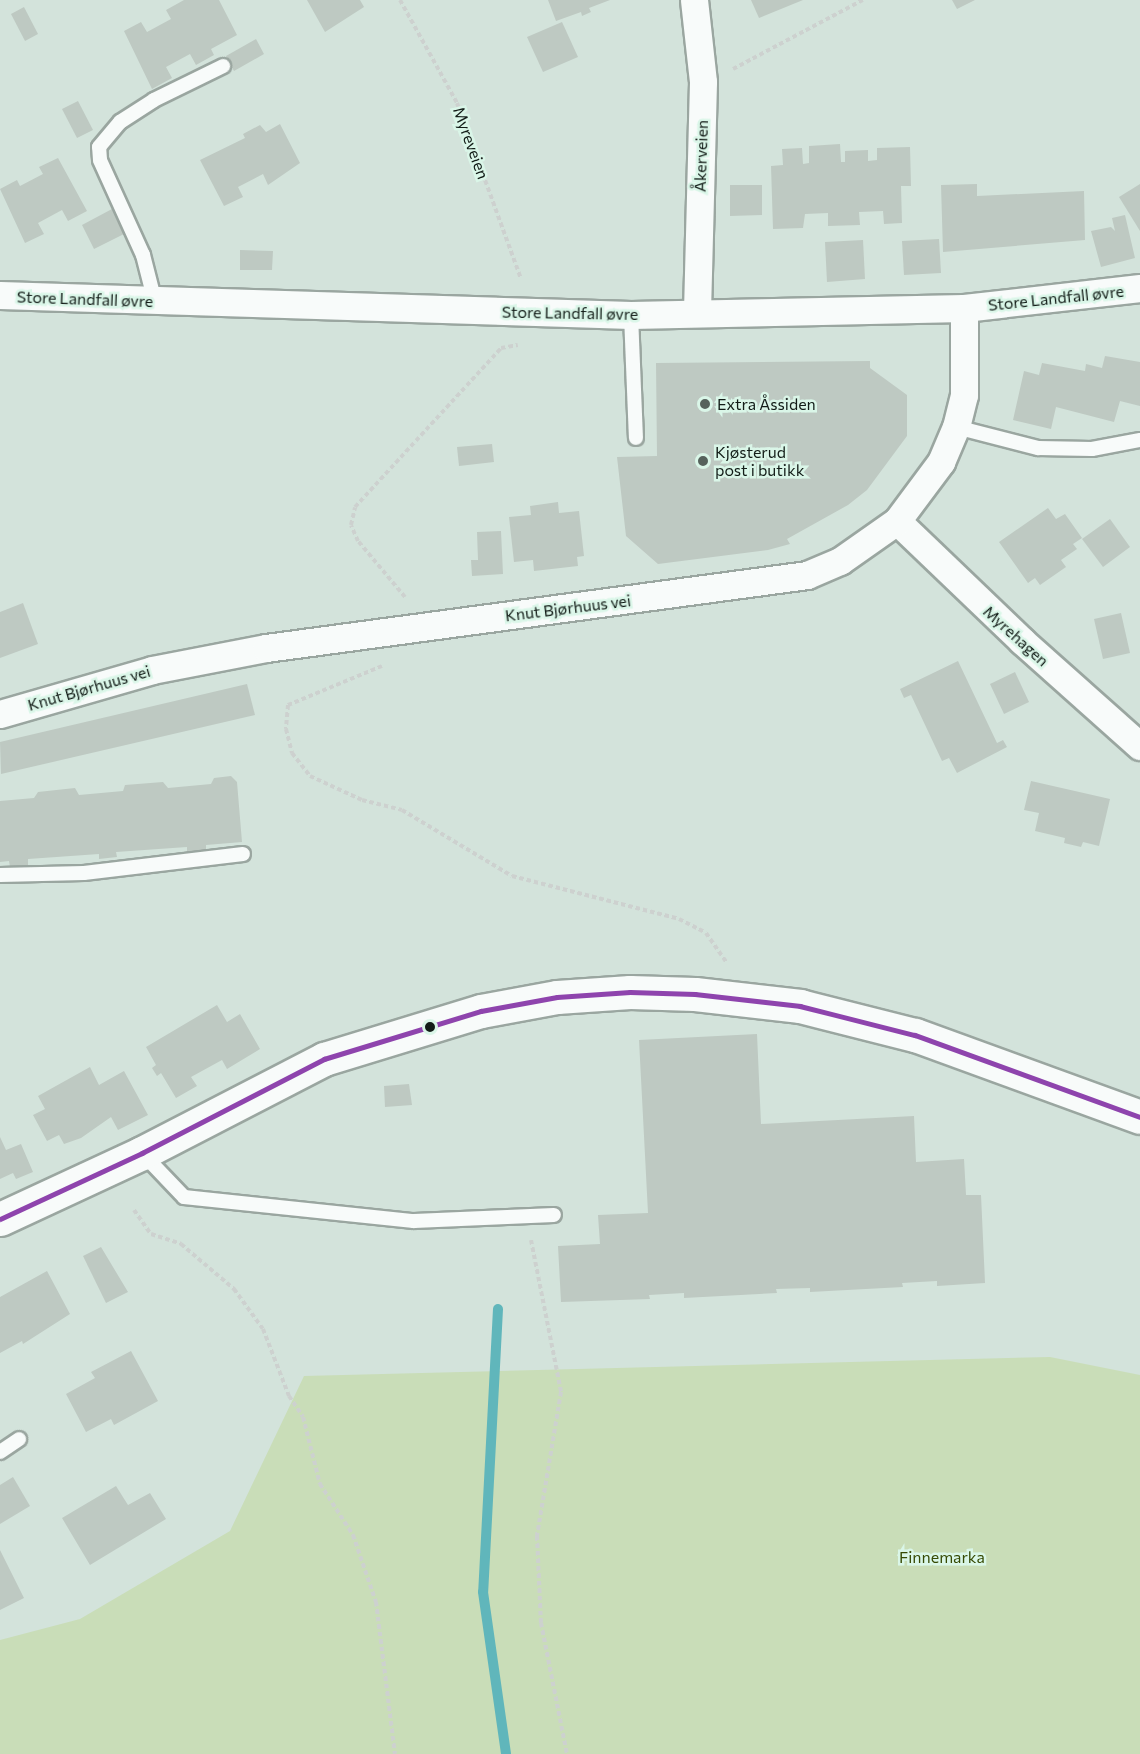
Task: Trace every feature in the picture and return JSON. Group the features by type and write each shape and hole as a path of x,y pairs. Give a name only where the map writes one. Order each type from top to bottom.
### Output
{"main road":[{"path":"0,1219 142,1153 324,1059 481,1011 557,997 630,992 753,998 855,1017 915,1035 1140,1117"}],"street":[{"name":"Åkerveien","path":"694,0 703,81 697,313"},
{"name":"Store Landfall øvre","path":"0,296 631,315 964,308 1140,288"},
{"name":"Knut Bjørhuus vei","path":"0,714 152,670 409,628 807,575 840,561 897,521 941,462 956,427 964,395 964,308"},
{"name":"Myrehagen","path":"897,521 1022,641 1140,746"}],"lane":[{"path":"155,302 143,255 100,160 99,147 120,122 154,100 223,66"},
{"path":"631,315 636,438"},
{"path":"956,427 1038,448 1092,449 1140,440"},
{"path":"0,875 84,873 243,854"},
{"path":"142,1153 184,1197 414,1221 554,1215"},
{"path":"0,1452 19,1439"}],"path":[{"name":"Myreveien","path":"400,0 457,103 524,284"},
{"path":"703,81 863,0"},
{"path":"522,336 518,345 501,348 355,507 351,525 358,541 405,597 409,628 390,663 288,705 286,729 292,753 310,776 362,800 402,810 512,876 679,920 706,933 753,998"},
{"path":"134,1210 151,1234 181,1244 234,1289 263,1329 289,1396 303,1417 320,1484 353,1535 376,1602 395,1754"},
{"path":"525,1215 561,1392 537,1536 541,1623 567,1754"}],"green space":[{"name":"Finnemarka","path":"1050,1357 1140,1375 1140,1754 0,1754 0,1640 80,1619 230,1531 304,1376"}],"building":[{"path":"184,0 219,0 237,35 211,49 214,55 196,65 190,54 166,67 172,78 152,89 124,31 141,22 147,32 171,19 166,10"},
{"path":"307,0 360,0 364,7 325,32"},
{"path":"548,0 610,0 589,8 591,12 582,16 581,12 556,21"},
{"path":"751,0 803,0 759,18"},
{"path":"952,0 975,0 957,9"},
{"path":"24,7 38,34 25,41 11,14"},
{"path":"562,22 578,57 543,72 527,37"},
{"path":"256,39 264,54 234,71 226,56"},
{"path":"78,101 93,130 77,138 62,109"},
{"path":"280,124 300,163 268,185 263,174 238,187 243,197 224,206 200,160 245,138 243,134 260,125 266,132"},
{"path":"840,144 841,162 845,162 845,151 868,150 868,161 877,160 877,148 910,147 911,186 901,186 902,223 884,224 883,211 859,212 860,225 828,226 828,213 805,214 803,228 773,229 771,166 783,165 782,149 802,148 803,164 809,163 809,146"},
{"path":"58,158 87,211 68,221 62,210 38,223 44,234 25,243 0,189 17,180 20,186 43,174 39,167"},
{"path":"977,184 977,196 1084,191 1085,240 943,252 941,185"},
{"path":"1140,184 1140,231 1119,197"},
{"path":"730,185 762,185 762,215 730,216"},
{"path":"112,209 124,234 94,249 82,225"},
{"path":"1125,215 1135,258 1101,267 1091,231 1111,227 1115,231 1112,218"},
{"path":"939,239 941,273 904,275 902,241"},
{"path":"863,240 865,279 827,282 825,242"},
{"path":"240,250 273,251 272,270 240,270"},
{"path":"1105,356 1140,362 1140,406 1120,401 1114,422 1056,407 1051,429 1013,420 1024,371 1039,375 1042,363 1085,371 1086,364 1102,368"},
{"path":"870,361 870,368 907,395 907,436 867,490 848,505 787,539 790,544 768,550 658,564 626,536 617,457 657,456 656,363"},
{"path":"492,444 494,462 459,466 457,447"},
{"path":"558,502 559,513 579,511 584,556 577,557 578,566 534,571 533,560 514,562 509,517 531,515 530,506"},
{"path":"1048,508 1056,519 1065,514 1082,538 1073,544 1077,549 1061,560 1066,567 1040,585 1035,578 1028,583 999,542"},
{"path":"1110,519 1130,547 1103,567 1082,539"},
{"path":"501,531 503,574 472,576 471,560 478,560 477,532"},
{"path":"23,603 38,644 0,658 0,612"},
{"path":"1121,613 1130,653 1103,659 1094,619"},
{"path":"958,661 997,743 1003,740 1007,747 957,773 949,758 942,761 911,695 904,698 900,689"},
{"path":"1015,672 1029,702 1004,714 990,684"},
{"path":"247,684 255,715 1,774 0,742"},
{"path":"231,776 237,782 242,842 206,845 206,850 187,852 187,847 116,852 117,857 99,859 99,854 28,859 28,865 10,867 9,861 0,862 0,801 34,798 38,792 75,788 79,795 123,791 125,785 163,782 168,788 211,784 214,778"},
{"path":"1031,781 1110,799 1099,846 1083,842 1081,847 1064,843 1065,838 1035,831 1039,813 1024,810"},
{"path":"217,1005 227,1022 240,1014 260,1049 227,1069 222,1060 191,1077 197,1086 176,1098 161,1073 157,1076 152,1068 156,1065 146,1047"},
{"path":"757,1034 761,1124 914,1116 916,1162 964,1159 966,1195 981,1195 985,1283 937,1286 937,1281 902,1283 903,1287 810,1292 810,1288 776,1289 777,1293 684,1298 684,1293 649,1295 650,1299 561,1302 558,1246 600,1244 598,1215 648,1213 639,1040"},
{"path":"90,1067 99,1085 124,1071 148,1115 118,1130 111,1117 81,1138 64,1144 59,1135 47,1141 33,1115 45,1109 38,1096"},
{"path":"409,1084 412,1105 385,1107 384,1086"},
{"path":"0,1137 6,1150 21,1144 33,1172 16,1179 13,1173 0,1179"},
{"path":"101,1247 128,1292 106,1303 83,1256"},
{"path":"47,1271 70,1314 23,1344 22,1341 0,1353 0,1297"},
{"path":"131,1351 158,1401 114,1425 111,1419 86,1432 66,1394 95,1378 91,1372"},
{"path":"13,1477 30,1506 0,1524 0,1485"},
{"path":"116,1486 128,1505 150,1493 166,1519 90,1565 62,1518"},
{"path":"0,1550 24,1598 0,1610"}],"waterway":[{"path":"498,1309 483,1592 506,1754"}],"transit line":[{"path":"0,1219 142,1153 324,1059 481,1011 557,997 630,992 695,994 800,1006 915,1035 1140,1117"}],"place":[{"name":"Extra Åssiden","path":"705,404"},
{"name":"Kjøsterud post i butikk","path":"703,461"}]}
